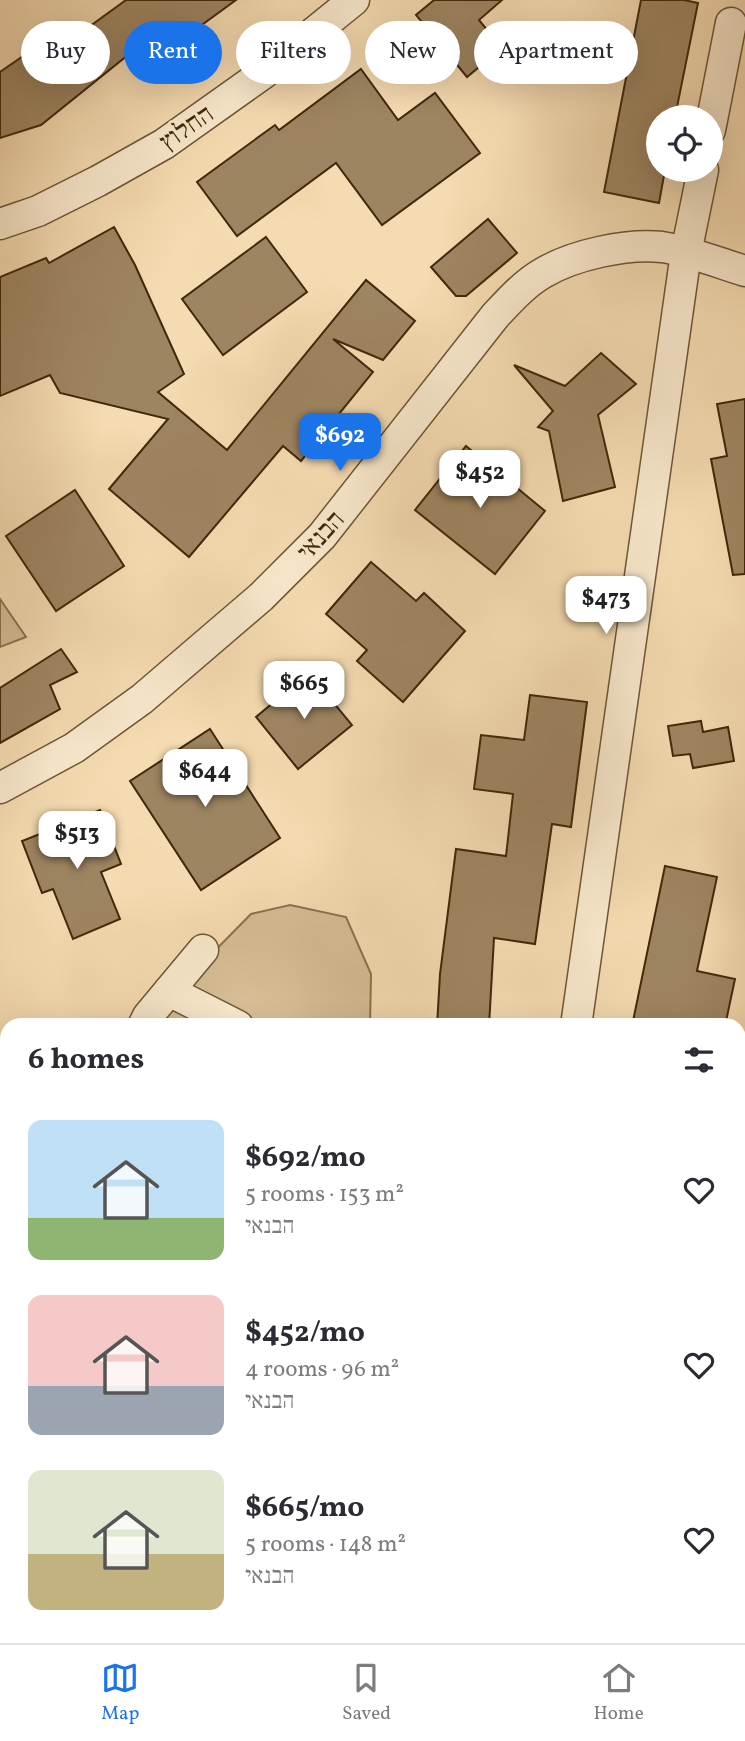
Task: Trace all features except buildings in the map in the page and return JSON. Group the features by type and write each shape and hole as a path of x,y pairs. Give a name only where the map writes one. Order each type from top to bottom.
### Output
{"street":[{"name":"החלוץ","path":"0,224 38,211 164,144 264,73 354,0"},
{"path":"715,105 734,10"},
{"path":"577,1018 687,253 701,182"},
{"name":"הבנאי","path":"0,788 74,748 142,699 261,597 322,536 495,316 517,293 542,274 584,256 624,248 662,247 745,271"},
{"path":"147,1018 203,950"},
{"path":"169,991 222,1018"}],"shaded area":[{"path":"0,599 26,637 0,647"},
{"path":"290,905 346,917 371,974 370,1018 157,1018 192,974 251,914"}]}
